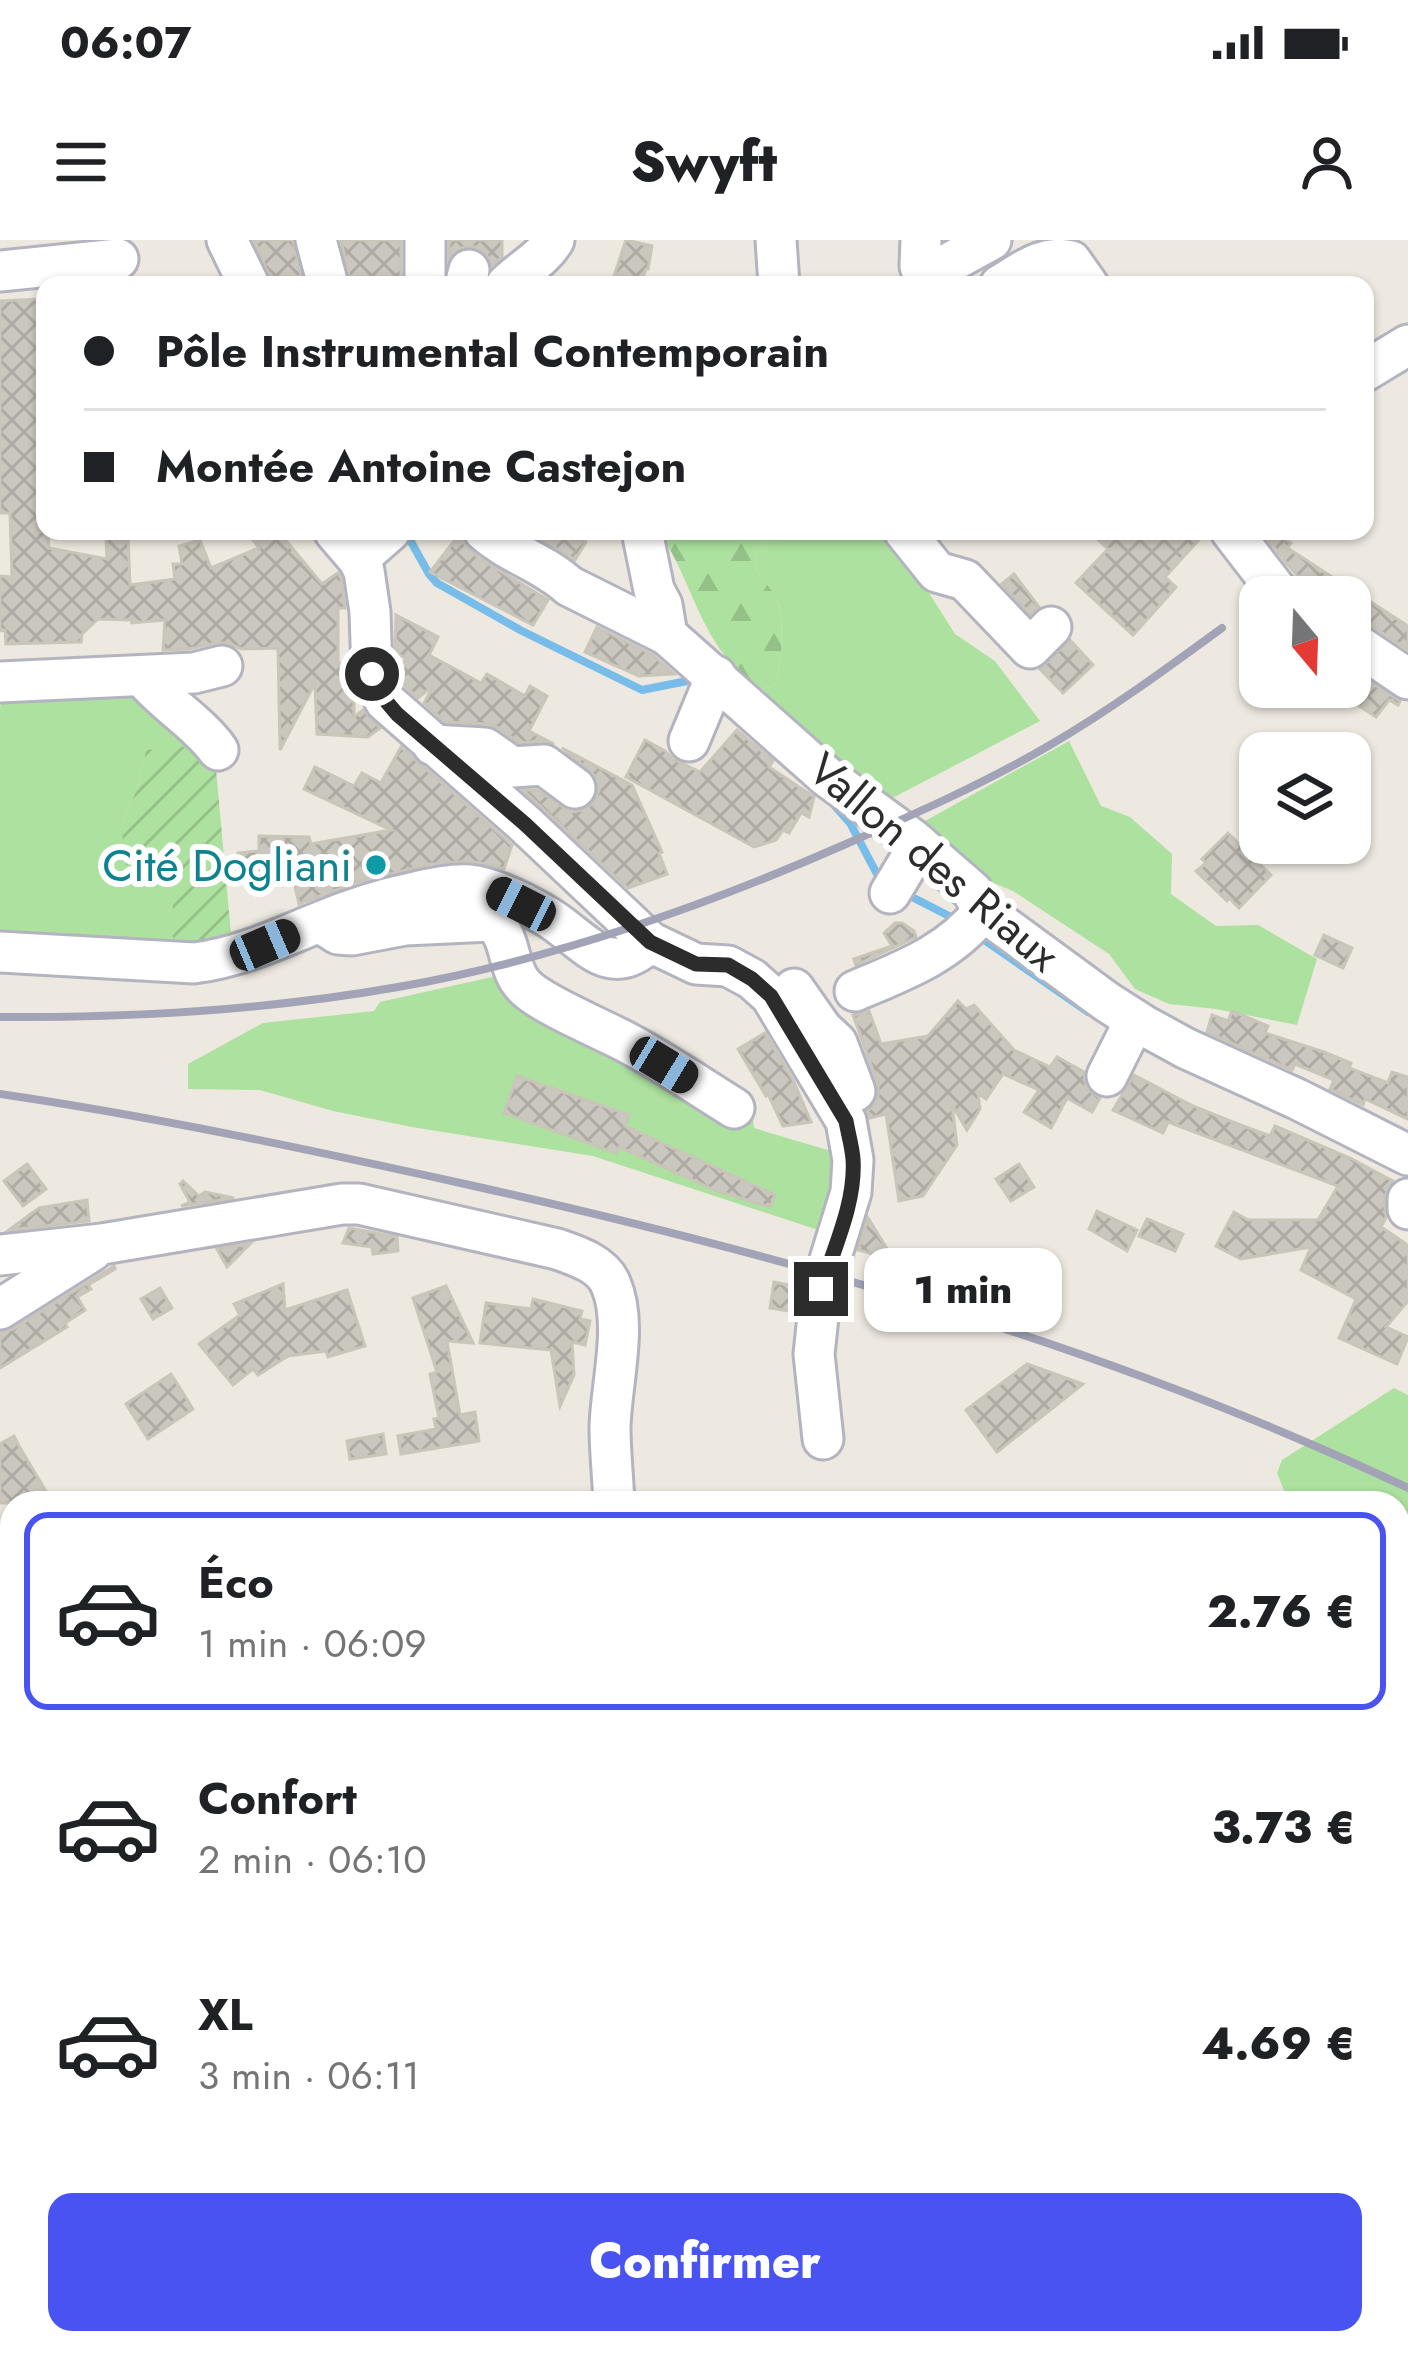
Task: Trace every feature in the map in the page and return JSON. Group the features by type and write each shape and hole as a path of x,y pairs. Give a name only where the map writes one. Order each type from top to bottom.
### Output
{"street":[{"path":"227,240 245,276"},
{"path":"316,240 326,276"},
{"path":"425,240 425,276"},
{"path":"776,240 778,276"},
{"path":"921,240 924,276"},
{"path":"936,276 951,262 991,240"},
{"path":"990,276 1016,240"},
{"path":"515,276 548,244"},
{"path":"1015,276 1054,256 1071,261 1082,276"},
{"path":"0,271 118,267"},
{"path":"1374,366 1408,345"},
{"name":"Vallon des Riaux","path":"494,540 569,586 667,634 705,701 759,732 904,870 972,891 974,923 1124,1042 1185,1048 1408,1155"},
{"path":"644,540 667,634"},
{"path":"911,540 937,572 965,580 1030,648 1052,627"},
{"path":"1238,540 1266,576"},
{"path":"346,545 368,589 372,674 386,701 650,942 696,964 728,965 771,996 851,1106 874,1163 877,1204"},
{"path":"1371,654 1408,679"},
{"path":"0,682 194,673 222,666"},
{"path":"143,676 218,750"},
{"path":"433,745 484,748 512,767 544,765 575,788"},
{"path":"0,952 214,961 379,899 471,885 548,917 597,954 622,959 637,955 650,942"},
{"path":"322,921 338,934 352,935 405,925 491,921 503,935 521,984 530,992 630,1044 734,1108"},
{"path":"854,992 923,962 974,923"},
{"path":"823,1439 814,1354 821,1289 851,1192 851,1106"},
{"path":"1408,1199 1408,1209"},
{"path":"0,1255 359,1204 581,1258 603,1272 611,1285 618,1324 610,1426 613,1491"},
{"path":"0,1309 102,1244"}],"green space":[{"path":"663,540 769,540 755,550 755,561 777,600 781,618 775,685 762,689 726,657"},
{"path":"769,540 896,540 955,634 995,661 1040,721 879,805 762,689 775,685 782,630 779,607 759,574 755,550"},
{"path":"121,685 203,745 146,751 138,787 121,825 173,879 173,951 0,937 2,696"},
{"path":"1069,741 1101,806 1130,817 1172,854 1171,894 1216,926 1258,925 1317,959 1297,1025 1169,1004 1135,989 1109,954 1013,891 969,873 918,825"},
{"path":"203,745 216,769 232,945 173,951 173,880 127,873 121,825 138,787 146,750"},
{"path":"523,970 640,1040 713,1070 752,1110 754,1128 841,1154 830,1218 818,1230 593,1156 412,1127 260,1090 188,1089 188,1064 263,1023 374,1011 380,1002"},
{"path":"1394,1388 1408,1395 1408,1491 1284,1491 1277,1473 1282,1460"}],"building":[{"path":"254,240 293,240 301,275 269,276"},
{"path":"341,240 401,240 401,276 349,276"},
{"path":"449,240 502,240 502,257 492,265 485,252 464,247 449,258"},
{"path":"626,240 652,246 643,276 614,276"},
{"path":"36,299 36,540 49,540 49,548 107,559 106,540 128,540 130,585 175,579 173,564 182,564 179,546 200,540 211,568 259,548 253,540 285,540 322,584 338,573 341,578 345,608 338,608 338,663 348,663 354,717 363,710 380,728 368,737 317,734 315,683 280,750 278,648 242,649 217,643 163,650 165,620 98,619 82,634 81,642 6,644 5,630 0,631 0,576 12,577 10,513 0,513 0,301"},
{"path":"455,540 462,540 479,558 548,600 533,625 430,572"},
{"path":"542,540 586,542 575,560"},
{"path":"1098,540 1199,540 1165,577 1176,587 1133,635 1076,583 1108,549"},
{"path":"1268,540 1291,543 1281,556"},
{"path":"1289,549 1331,576 1298,576 1283,559"},
{"path":"1014,574 1039,607 1030,614 1002,584"},
{"path":"1371,602 1408,626 1408,650 1371,625"},
{"path":"396,615 438,637 429,655 481,683 487,674 525,696 530,686 547,696 529,731 554,744 519,743 488,724 445,722 424,703 434,685 418,698 398,673 406,658 395,653"},
{"path":"597,627 653,655 674,674 639,676 585,652"},
{"path":"1070,640 1093,665 1063,693 1040,669"},
{"path":"1371,682 1400,701 1398,705 1389,700 1376,717 1362,708 1371,708"},
{"path":"737,730 773,761 769,767 814,797 809,817 801,813 789,833 783,830 776,840 754,847 626,777 645,740 700,772"},
{"path":"401,747 512,845 504,869 471,861 431,864 358,882 299,904 292,873 241,875 238,853 259,851 259,836 309,837 311,844 391,830 304,789 315,767 354,786 362,773 381,783"},
{"path":"562,748 632,785 667,874 628,888 523,790 537,790 571,812 593,803 599,790 596,777"},
{"path":"1228,833 1239,844 1239,864 1260,864 1271,875 1239,908 1196,871 1206,863 1202,859"},
{"path":"895,923 914,931 916,937 856,965 854,959 892,946 884,933"},
{"path":"1324,935 1352,948 1343,968 1315,955"},
{"path":"958,1001 966,1009 974,1005 1014,1050 1050,1067 1057,1057 1084,1072 1086,1088 1100,1098 1092,1112 1067,1098 1051,1128 1024,1112 1039,1090 1003,1074 986,1099 978,1093 980,1109 967,1130 952,1105 957,1145 923,1196 899,1201 886,1114 870,1118 867,1111 878,1096 878,1084 853,1015 869,1011 881,1044 928,1036"},
{"path":"1232,1011 1268,1026 1265,1033 1324,1052 1388,1083 1392,1072 1408,1077 1408,1119 1330,1089 1334,1080 1295,1064 1292,1070 1207,1032 1212,1015 1228,1021"},
{"path":"765,1033 811,1122 783,1126 738,1049"},
{"path":"1134,1075 1193,1106 1270,1136 1275,1126 1393,1181 1384,1198 1386,1217 1381,1227 1408,1250 1408,1301 1386,1327 1408,1337 1397,1364 1339,1338 1356,1299 1301,1270 1311,1247 1241,1259 1216,1246 1234,1212 1248,1220 1318,1220 1338,1186 1168,1122 1163,1133 1113,1110"},
{"path":"517,1076 629,1115 625,1126 775,1195 770,1207 717,1191 619,1147 616,1153 504,1113"},
{"path":"27,1164 46,1189 23,1206 4,1181"},
{"path":"1019,1164 1034,1187 1011,1201 996,1179"},
{"path":"183,1181 199,1196 205,1192 234,1198 181,1206 190,1202 180,1184"},
{"path":"87,1200 89,1221 9,1230 39,1208"},
{"path":"1097,1211 1137,1230 1127,1251 1089,1229"},
{"path":"868,1218 894,1260 858,1250"},
{"path":"1147,1219 1183,1234 1175,1251 1139,1236"},
{"path":"349,1228 397,1237 398,1251 373,1254 372,1247 343,1243"},
{"path":"250,1244 227,1267 217,1249"},
{"path":"114,1266 77,1297 85,1310 65,1323 67,1327 0,1368 0,1333"},
{"path":"774,1282 794,1286 789,1311 770,1308"},
{"path":"283,1284 285,1310 347,1290 365,1346 328,1357 326,1351 288,1356 258,1375 253,1369 233,1385 199,1344 240,1315 234,1304"},
{"path":"446,1286 473,1343 447,1341 460,1415 475,1412 479,1441 401,1454 398,1436 436,1429 434,1419 439,1418 430,1374 437,1372 413,1298"},
{"path":"160,1288 172,1308 153,1319 141,1299"},
{"path":"533,1299 582,1311 580,1319 590,1321 585,1345 572,1342 574,1375 560,1406 551,1350 480,1343 486,1303 531,1309"},
{"path":"1027,1364 1083,1384 997,1452 966,1410"},
{"path":"171,1374 193,1409 148,1439 126,1404"},
{"path":"383,1434 386,1454 350,1459 347,1441"},
{"path":"14,1436 46,1491 0,1491 0,1444"}],"waterway":[{"path":"410,540 437,583 642,690 697,679"},
{"path":"835,806 882,879"},
{"path":"904,893 955,919"},
{"path":"977,935 1088,1012"}],"railway":[{"path":"0,1017 199,1011 349,995 456,976 626,929 792,867 975,785 1094,718 1222,628"},
{"path":"0,1094 407,1171 826,1274 1063,1348 1180,1391 1408,1488"}],"place":[{"name":"Cité Dogliani","path":"376,865"}],"route":[{"path":"372,674 397,714 525,824 650,942 696,964 728,965 771,996 846,1121 850,1140 851,1192 821,1289"}]}
